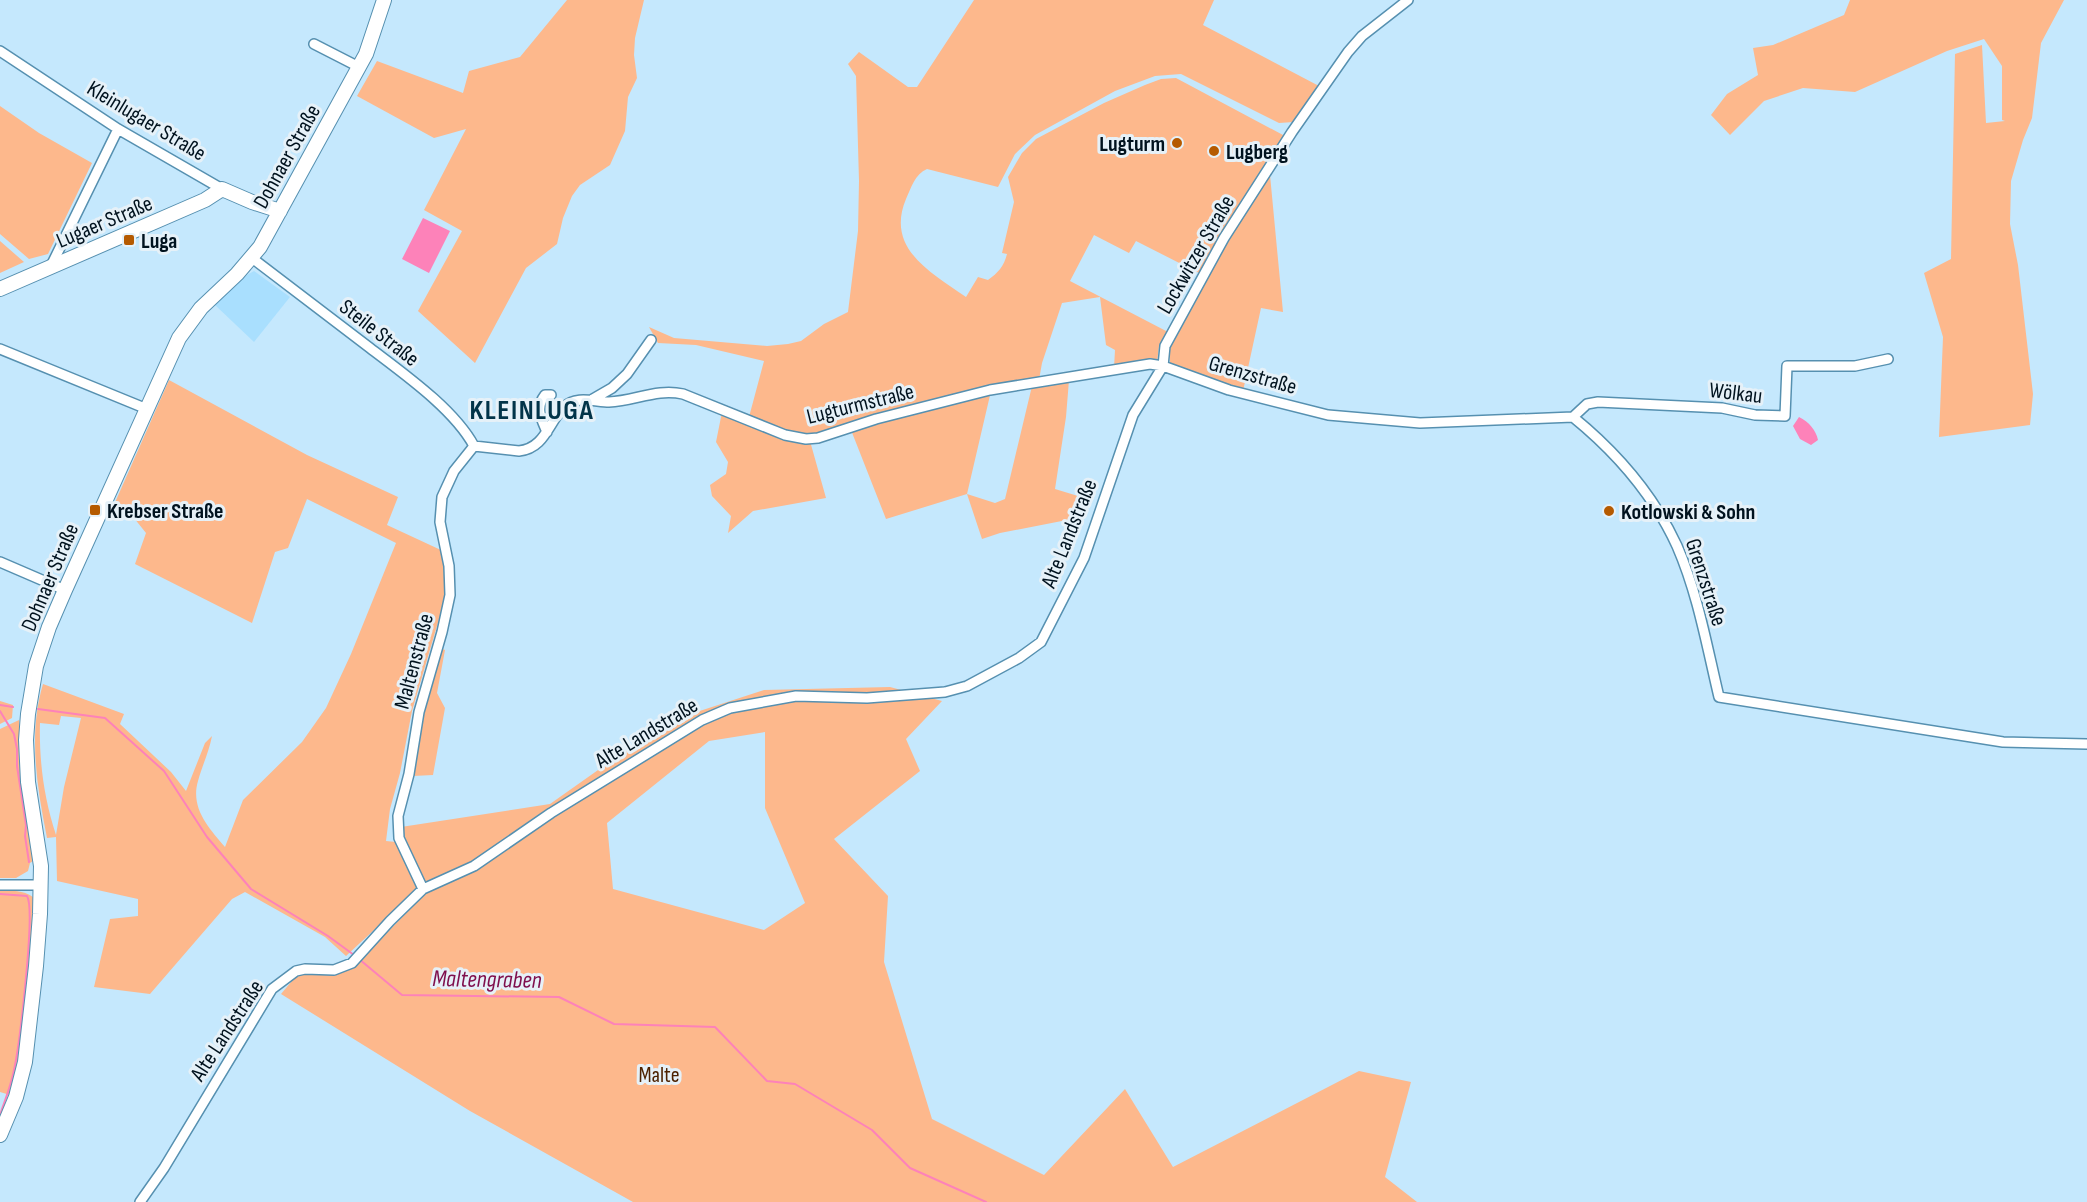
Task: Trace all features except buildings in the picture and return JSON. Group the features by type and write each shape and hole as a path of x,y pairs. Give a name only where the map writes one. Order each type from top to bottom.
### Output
{"main road":[{"name":"Dohnaer Straße","path":"0,1135 16,1097 25,1062 36,966 42,885 27,769 28,714 42,645 179,338 201,308 252,258 359,67 372,41 384,0"},
{"name":"Kleinlugaer Straße","path":"222,189 280,211"},
{"name":"Lugaer Straße","path":"0,288 205,200 222,189"}],"street":[{"name":"Lockwitzer Straße","path":"1163,366 1165,346 1224,238 1292,132 1348,52 1362,36 1408,0"},
{"path":"314,44 359,67"},
{"name":"Kleinlugaer Straße","path":"0,51 118,129 222,189"},
{"path":"51,266 118,129"},
{"name":"Steile Straße","path":"252,258 398,370 453,417 467,433 474,446"},
{"path":"593,399 612,388 627,374 651,340"},
{"path":"0,349 147,409"},
{"name":"Wölkau","path":"1573,417 1587,404 1598,402 1722,408 1755,415 1785,416 1787,366 1855,366 1887,358"},
{"name":"Lugturmstraße","path":"548,432 564,406 572,402 593,399 609,402 652,393 675,392 785,435 806,439 818,438 876,419 990,390 1150,364 1163,366"},
{"name":"Grenzstraße","path":"1163,366 1228,390 1328,415 1420,423 1573,417 1596,436 1626,468 1658,511 1676,546 1697,605 1719,697 2003,742 2087,744"},
{"name":"Alte Landstraße","path":"140,1202 164,1168 272,989 296,971 334,970 345,967 358,958 390,921 423,890 474,866 551,813 702,720 723,711 796,696 867,698 945,692 967,686 1031,651 1041,642 1084,558 1133,415 1163,366"},
{"path":"474,446 519,452 536,446 548,432 539,413 540,401 544,395 551,395"},
{"name":"Maltenstraße","path":"423,890 399,838 398,816 409,774 418,712 442,632 450,595 449,566 440,522 442,497 454,471 474,446"},
{"path":"0,562 65,590"},
{"path":"0,885 42,885"}],"shaded area":[{"path":"423,218 450,231 429,273 402,259"},
{"path":"254,271 290,297 254,342 215,305"},
{"path":"1799,417 1816,433 1818,440 1811,445 1800,439 1793,426"}],"green space":[{"path":"567,0 644,0 635,38 634,55 637,78 628,97 625,131 610,165 580,185 572,196 563,218 557,244 526,268 475,363 418,311 462,231 424,210 466,129 434,138 357,96 377,61 463,93 469,71 520,57"},
{"path":"974,0 1214,0 1203,25 1319,86 1294,122 1279,123 1181,74 1155,76 1115,91 1035,135 1015,154 998,187 927,169 919,174 914,182 901,217 902,232 907,246 915,258 927,269 966,297 978,277 988,280 1000,269 1006,258 1007,254 1002,253 1014,202 1008,177 1022,153 1036,139 1104,103 1161,79 1176,78 1283,135 1284,142 1199,273 1136,241 1129,253 1094,235 1070,281 1168,332 1159,346 1157,362 1114,368 1115,350 1106,345 1100,297 1062,303 1042,363 1039,380 822,435 792,434 749,417 764,361 696,345 658,343 649,327 674,338 767,346 801,341 824,324 848,312 858,231 859,181 856,76 848,64 859,52 908,87 917,87"},
{"path":"1850,0 2064,0 2041,43 2032,118 2011,181 2010,224 2018,265 2033,394 2030,425 1939,437 1943,337 1924,273 1951,259 1955,54 1982,45 1986,123 2005,121 2002,120 2002,66 1984,39 1947,51 1855,92 1803,88 1764,101 1730,135 1711,115 1727,94 1758,75 1753,48 1773,45 1844,15"},
{"path":"0,106 39,133 92,163 48,254 29,259 0,234"},
{"path":"1270,175 1283,312 1261,308 1243,391 1170,363 1169,348 1227,240"},
{"path":"0,241 24,262 0,273"},
{"path":"169,380 307,455 398,497 387,525 443,551 446,595 412,711 400,773 390,809 386,841 396,842 418,885 417,890 346,956 325,937 245,892 232,899 150,994 94,987 110,919 138,916 138,899 57,881 56,837 47,838 36,761 36,722 43,684 124,714 120,724 171,772 186,791 205,743 212,736 198,781 197,800 202,817 225,847 243,800 302,742 326,708 351,654 396,543 307,499 288,548 275,552 252,623 135,564 146,533 134,518 113,507","holes":["61,716 81,718 64,787 56,835 43,780 40,723 59,725"]},
{"path":"1069,380 1055,489 1078,496 1072,519 1000,533 982,539 967,494 995,503 1005,499 1032,386"},
{"path":"991,391 967,494 886,519 851,430"},
{"path":"722,412 810,441 826,498 753,511 728,533 731,516 712,496 710,485 726,474 728,462 716,442"},
{"path":"440,648 445,650 437,693 445,708 433,775 413,776 423,712"},
{"name":"Malte","path":"890,687 942,701 906,739 920,771 834,839 888,896 884,962 932,1119 1044,1175 1125,1089 1173,1167 1359,1071 1411,1082 1385,1177 1417,1202 633,1202 470,1111 281,994 297,975 328,974 354,966 427,892 477,859 423,884 401,827 550,804 666,722 764,690","holes":["765,732 765,808 805,903 764,930 613,889 607,823 709,741"]},
{"path":"0,701 13,705 12,718 0,724"},
{"path":"19,720 33,861 28,871 16,878 0,878 0,729"},
{"path":"0,890 25,893 33,897 34,905 31,958 20,1055 10,1095 0,1092"}],"waterway":[{"name":"Maltengraben","path":"0,705 13,707"},
{"name":"Maltengraben","path":"38,709 105,718 164,771 207,837 251,889 328,936 354,955"},
{"path":"0,711 14,734 17,749 29,862"},
{"path":"0,894 27,896 29,907 23,1009 11,1082 0,1115"},
{"name":"Maltengraben","path":"359,959 402,995 559,997 614,1024 715,1027 767,1081 795,1084 872,1130 910,1168 986,1202"}],"place":[{"name":"Lugturm","path":"1177,143"},
{"name":"Lugberg","path":"1214,151"},
{"name":"Luga","path":"129,240"},
{"name":"Krebser Straße","path":"95,510"},
{"name":"Kotlowski & Sohn","path":"1609,511"}],"district":[{"name":"KLEINLUGA","path":"532,409"}]}
